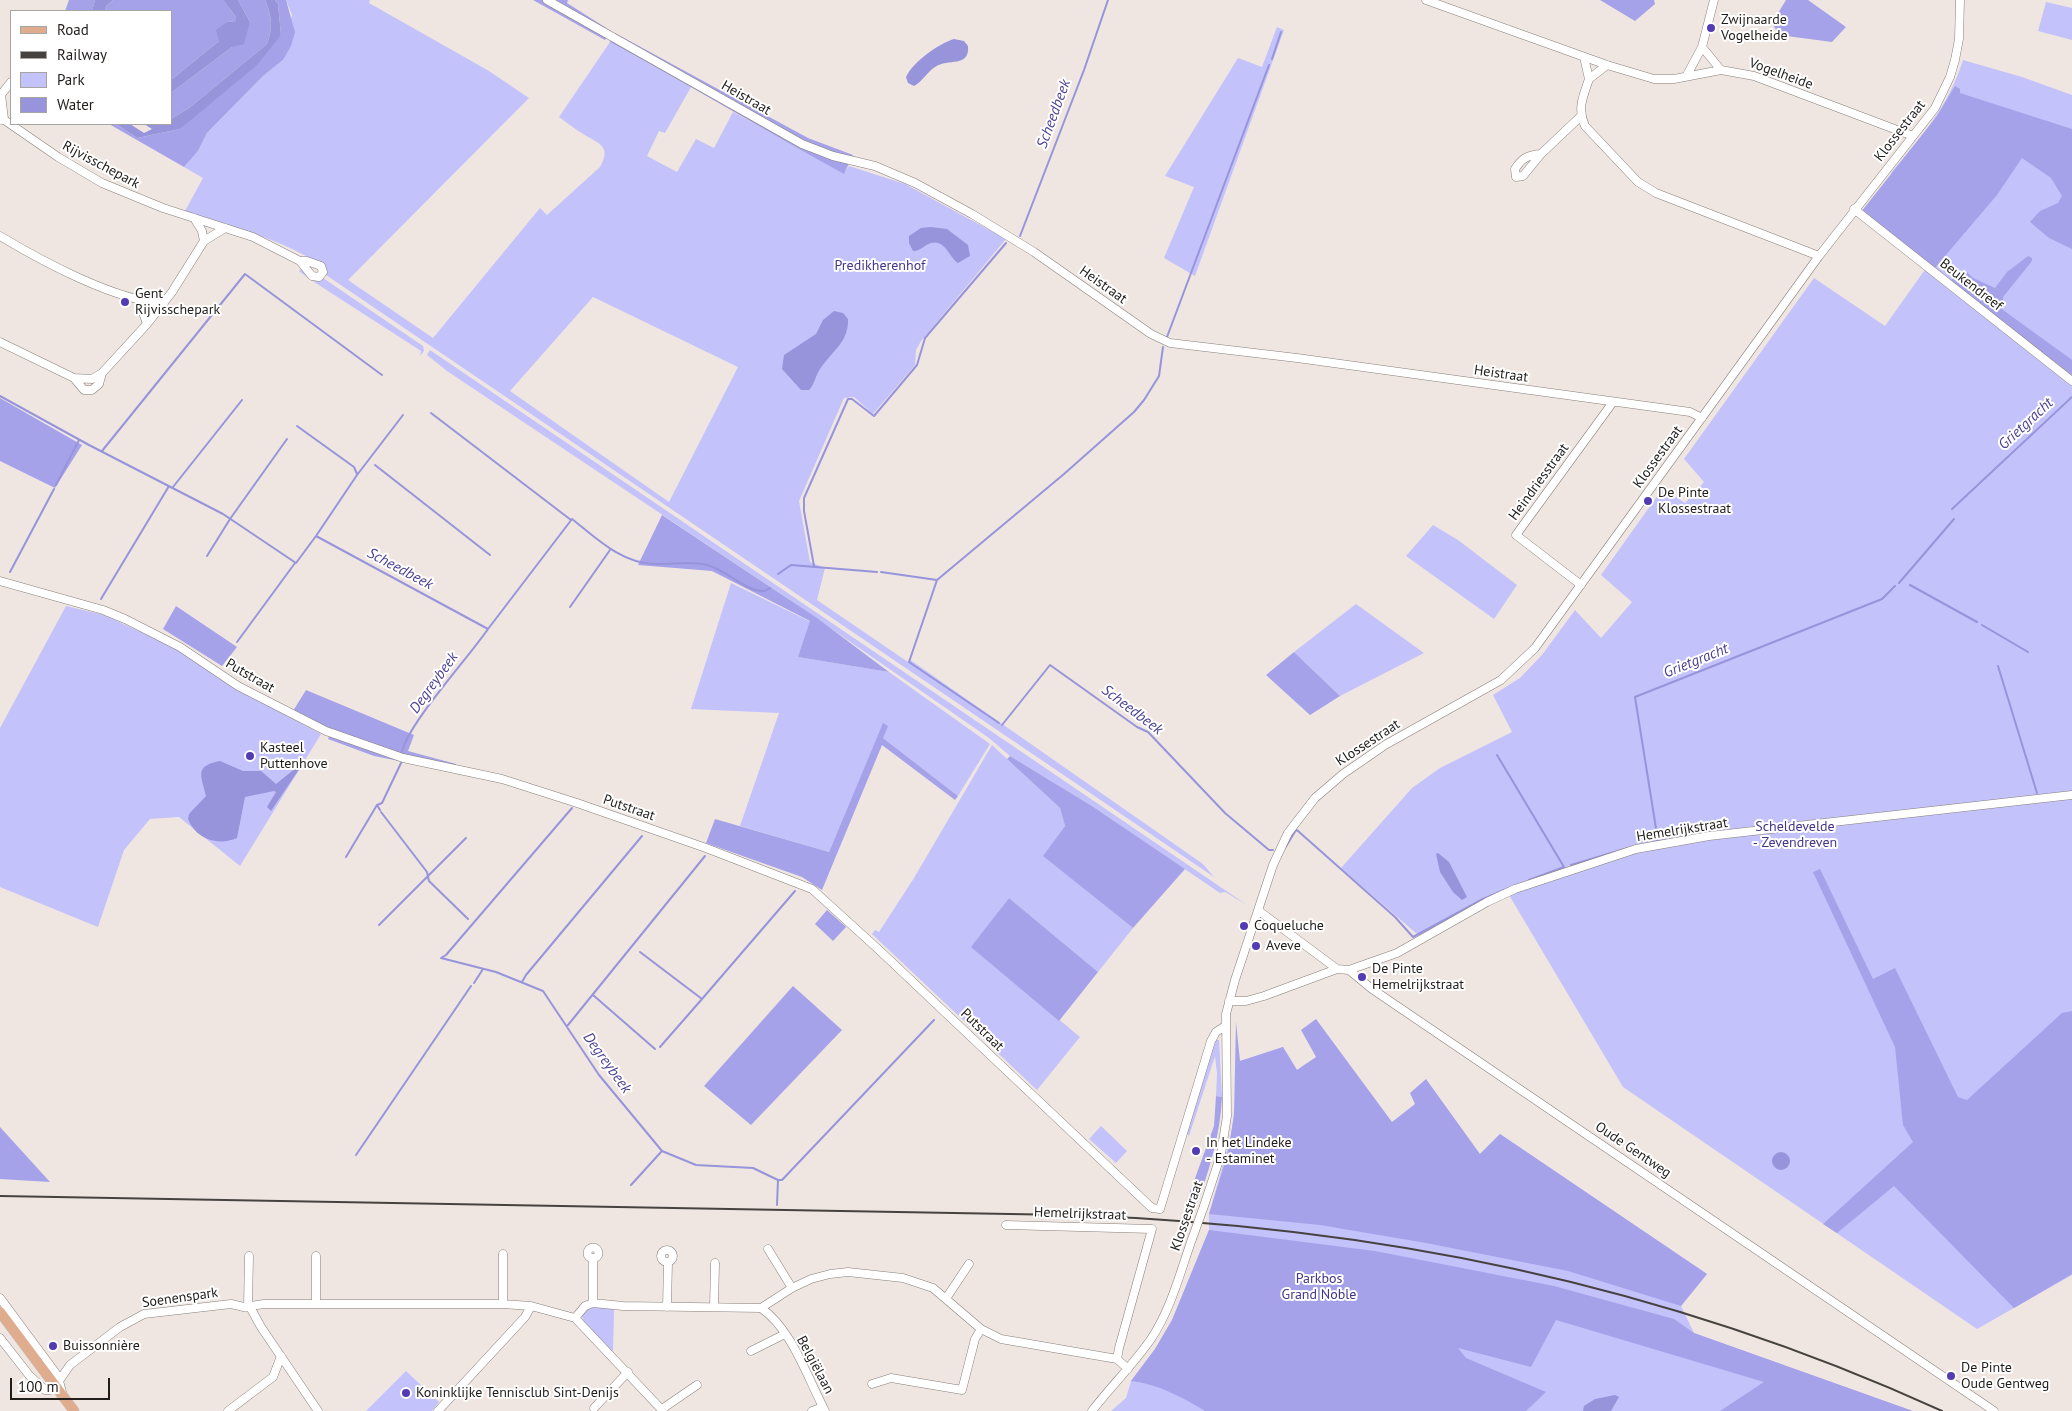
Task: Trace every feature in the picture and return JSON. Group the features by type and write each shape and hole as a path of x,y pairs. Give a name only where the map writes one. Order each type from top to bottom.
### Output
{"main road":[{"path":"0,1312 74,1411"},
{"path":"0,1323 47,1390 66,1411"}],"street":[{"name":"Heistraat","path":"547,0 802,144 833,156 875,166 915,183 972,214 1034,252 1151,334 1170,343 1690,412 1702,418"},
{"name":"Vogelheide","path":"1426,0 1607,65 1654,79 1674,79 1722,70 1754,76 1913,136"},
{"path":"1687,76 1702,47 1714,0"},
{"name":"Klossestraat","path":"1092,1411 1128,1369 1151,1338 1167,1310 1204,1206 1221,1154 1228,1116 1225,1026 1229,1001 1280,849 1302,813 1328,786 1343,774 1385,745 1501,680 1535,648 1819,256 1935,108 1950,77 1959,38 1960,0"},
{"path":"1702,47 1722,70"},
{"path":"1584,57 1589,79"},
{"path":"1607,65 1589,79 1580,104 1581,116 1585,126 1638,182 1656,193 1819,256"},
{"name":"Rijvisschepark","path":"10,83 1,96 1,119 58,157 102,183 140,199 259,240 300,261"},
{"path":"1542,154 1581,116"},
{"name":"Beukendreef","path":"1854,209 2072,381"},
{"path":"194,218 202,231 204,241"},
{"path":"0,342 74,378 87,380 102,373 164,303 204,241 225,228"},
{"path":"0,236 65,271 139,301 164,303"},
{"path":"139,301 147,324"},
{"name":"Heindriesstraat","path":"1581,585 1516,535 1613,402"},
{"name":"Putstraat","path":"0,581 102,610 125,619 180,647 238,686 326,731 403,758 502,779 577,803 812,889 884,954 1152,1208 1160,1209 1211,1041 1216,1032 1225,1026"},
{"name":"Hemelrijkstraat","path":"1349,970 1404,949 1504,894 1550,876 1636,849 1694,838 2072,795"},
{"path":"1259,910 1337,969"},
{"path":"1229,1001 1246,1002 1337,969 1349,970"},
{"name":"Oude Gentweg","path":"1349,970 1372,989 1994,1411"},
{"name":"Hemelrijkstraat","path":"1006,1225 1152,1229 1118,1359"},
{"path":"768,1249 792,1288"},
{"path":"503,1254 503,1304"},
{"path":"249,1256 252,1306 256,1316 318,1411"},
{"path":"316,1256 316,1304"},
{"path":"593,1258 593,1303"},
{"path":"668,1262 668,1307"},
{"path":"714,1306 715,1263"},
{"path":"947,1298 969,1264"},
{"path":"577,1320 585,1306 593,1303 623,1306 761,1308 792,1288 817,1277 848,1272 903,1278 933,1288 981,1328 1001,1339 1118,1359 1128,1369"},
{"path":"0,1298 60,1379 64,1397"},
{"name":"Soenenspark","path":"60,1379 70,1364 120,1327 144,1314 231,1304 252,1306 503,1304 531,1306"},
{"path":"438,1411 525,1317 531,1306 577,1320 663,1410 697,1385"},
{"name":"Belgiëlaan","path":"761,1308 770,1315 785,1334 824,1409 812,1411"},
{"path":"872,1384 891,1378 962,1390 975,1339 981,1328"},
{"name":"Belgiëlaan","path":"751,1351 785,1334"},
{"path":"0,1338 29,1375 47,1390"},
{"path":"228,1411 273,1377 281,1356"},
{"path":"50,1365 70,1364"},
{"path":"594,1408 628,1372"}],"green space":[{"path":"69,0 95,0 92,10 65,10"},
{"path":"113,0 223,0 236,17 236,21 227,22 219,41 172,79 172,10 105,10 106,6"},
{"path":"238,0 265,0 271,22 267,44 189,108 172,118 172,92 232,47 250,22"},
{"path":"275,0 286,0 295,32 291,46 283,60 263,76 207,133 198,151 184,167 111,125 118,125 137,138 180,129 281,35 278,4"},
{"name":"Predikherenhof","path":"286,0 370,0 369,3 489,71 529,98 348,280 433,338 540,208 547,215 600,167 605,155 603,147 559,117 610,42 691,87 665,133 659,131 647,156 677,172 696,139 714,148 733,112 844,173 849,166 905,184 1006,239 921,341 916,350 915,365 873,414 854,397 844,398 799,501 810,562 825,568 817,600 908,662 909,659 1203,864 1214,877 326,275 326,270 312,260 259,235 185,211 203,178 184,167 198,151 207,133 263,76 283,60 292,15","holes":["593,297 738,367 669,502 510,391"]},
{"path":"533,0 568,0 567,3 611,31 605,40"},
{"path":"1600,0 1654,0 1655,4 1635,21"},
{"path":"1786,0 1808,0 1846,27 1832,42 1779,35 1772,23"},
{"path":"2046,2 2072,8 2072,40 2038,31"},
{"path":"1277,27 1284,30 1195,276 1164,258 1194,187 1165,176 1238,58 1262,67"},
{"path":"615,33 808,138 853,155 844,174 610,42"},
{"name":"Scheldevelde - Zevendreven","path":"1963,60 2022,77 2072,95 2072,1275 1977,1329 1623,1087 1509,895 1425,941 1341,868 1412,788 1440,768 1512,732 1493,695 1520,678 1542,655 1575,610 1601,638 1632,602 1601,575 1663,488 1685,503 1704,482 1684,459 1814,278 1885,326 1924,271 1929,268 1891,173 1942,107 1950,93"},
{"path":"1955,86 1960,89 1960,93 2072,129 2072,249 2049,238 2030,222 2040,211 2058,203 2062,196 2051,178 2022,158 1997,195 1934,269 1861,212 1937,116"},
{"path":"2028,256 2032,258 2032,261 2003,297 2003,310 2072,360 2072,375 1950,281 1957,273 1963,277 1967,272 1973,278 1995,288 2007,272"},
{"path":"301,269 311,279 323,278 423,346 424,351 420,356 421,351 308,278 299,271"},
{"path":"430,350 1247,905 1225,892 1220,893 1092,806 1010,756 989,738 787,598 447,371 427,355"},
{"path":"0,398 82,445 55,488 0,461"},
{"path":"662,515 817,618 889,672 798,657 810,621 712,571 638,565"},
{"path":"1433,525 1458,540 1517,585 1494,619 1406,556"},
{"path":"731,583 811,622 799,657 889,672 990,744 958,796 883,738 883,724 829,852 740,826 779,713 691,709"},
{"path":"1356,604 1424,653 1340,696 1294,652"},
{"path":"66,606 104,615 177,649 225,682 321,734 240,866 179,817 150,819 124,850 98,927 0,887 0,728"},
{"path":"176,606 237,647 222,666 163,629"},
{"path":"1294,652 1340,696 1310,715 1266,675"},
{"path":"306,690 414,735 408,751 456,764 454,772 374,756 328,739 331,731 293,711"},
{"path":"883,723 888,726 883,738 958,796 955,800 882,745 822,890 802,877 706,843 715,819 829,852"},
{"path":"992,745 1060,808 1065,826 1044,856 1133,928 1098,972 1009,898 972,947 1080,1037 1037,1090 872,934 875,930 879,932 914,878"},
{"path":"1010,756 1092,806 1185,869 1133,928 1043,856 1065,826 1060,808 1007,759"},
{"path":"1820,869 1873,979 1895,968 1958,1097 1967,1100 2062,1013 2072,1011 2072,1274 2014,1308 1894,1186 1837,1233 1823,1224 1913,1142 1903,1125 1895,1047 1813,872"},
{"path":"1009,898 1098,972 1059,1021 971,947"},
{"path":"827,910 846,927 833,941 815,924"},
{"path":"793,986 842,1030 751,1125 704,1086"},
{"path":"1316,1019 1392,1122 1415,1104 1410,1093 1426,1079 1480,1154 1500,1134 1707,1274 1681,1306 1568,1271 1426,1243 1320,1225 1209,1214 1227,1156 1234,1116 1236,1022 1240,1061 1283,1047 1297,1070 1316,1057 1301,1030"},
{"path":"1216,1040 1219,1040 1222,1097 1216,1096 1217,1073 1215,1056 1189,1136 1187,1134"},
{"name":"Parkbos Grand Noble","path":"1283,1047 1297,1070 1307,1063 1411,1203 1480,1154 1500,1134 1707,1274 1681,1306 1694,1333 1912,1411 1111,1411 1126,1398 1131,1381 1155,1349 1172,1320 1209,1230 1209,1214 1231,1136 1240,1061"},
{"path":"1216,1096 1222,1097 1219,1127 1208,1170 1194,1212 1187,1208 1186,1203 1214,1126"},
{"path":"1101,1126 1127,1151 1116,1163 1089,1139"},
{"path":"0,1127 50,1182 0,1179"},
{"path":"1209,1230 1375,1251 1554,1286 1674,1319 1694,1333 1913,1411 1720,1411 1764,1382 1556,1320 1531,1367 1458,1348 1466,1358 1546,1392 1526,1411 1205,1411 1170,1392 1151,1385 1131,1381 1155,1349 1172,1320"},
{"path":"588,1308 614,1309 613,1352 584,1324 582,1315"},
{"name":"Koninklijke Tennisclub Sint-Denijs","path":"406,1371 439,1402 432,1411 366,1411"}],"water":[{"path":"95,0 113,0 106,6 105,10 92,10"},
{"path":"223,0 238,0 250,22 244,44 232,47 172,92 172,79 219,41 216,30 227,22 236,21 236,17"},
{"path":"265,0 275,0 278,4 281,35 257,65 180,129 137,138 118,125 132,125 144,133 152,129 146,125 172,125 172,118 189,108 267,44 271,22"},
{"path":"954,39 964,41 968,46 966,57 962,60 940,64 914,86 908,83 906,77 914,65 934,49"},
{"path":"921,228 947,229 968,245 970,256 958,263 943,246 936,242 913,251 909,243 909,236"},
{"path":"834,311 843,313 848,319 846,334 839,346 820,369 811,388 809,390 801,390 782,369 784,355 816,334 823,320"},
{"path":"220,761 243,771 261,771 276,784 297,767 300,768 271,811 267,807 276,792 245,797 237,838 216,841 196,832 188,819 189,814 206,796 201,772 206,766"},
{"path":"1438,853 1449,862 1467,897 1462,900 1453,892 1440,872 1436,854"},
{"path":"1781,1152 1787,1155 1790,1161 1787,1167 1781,1170 1775,1167 1772,1161 1775,1155"},
{"path":"1615,1395 1619,1397 1611,1411 1583,1411 1584,1406 1595,1399"}],"waterway":[{"name":"Scheedbeek","path":"1020,236 1084,70 1108,0"},
{"path":"1272,59 1281,32"},
{"path":"1167,337 1269,65"},
{"path":"814,566 804,511 804,498 848,399 852,399 874,416 917,365 925,338 1006,243"},
{"path":"102,451 245,274 382,375"},
{"path":"937,580 1064,474 1134,412 1159,376 1163,347"},
{"name":"Scheedbeek","path":"0,396 89,445 223,514 296,563 316,536 488,629 572,519 610,548 642,563 707,565 722,571 750,588 765,591 770,588"},
{"name":"Grietgracht","path":"1952,509 2072,397"},
{"path":"173,487 242,400"},
{"path":"431,413 571,520"},
{"path":"316,536 357,475 403,415"},
{"path":"297,426 354,467 357,474"},
{"path":"207,556 230,519 287,439"},
{"path":"56,485 79,440"},
{"path":"375,465 490,555"},
{"path":"101,599 169,486"},
{"path":"10,572 54,489"},
{"name":"Grietgracht","path":"1899,583 1954,519"},
{"path":"570,607 610,550"},
{"path":"237,642 295,563"},
{"name":"Scheedbeek","path":"778,574 791,565 877,572"},
{"name":"Scheedbeek","path":"881,572 937,580"},
{"name":"Scheedbeek","path":"937,580 909,662 999,723"},
{"path":"1910,585 1977,622"},
{"name":"Grietgracht","path":"1655,841 1658,841 1635,697 1882,599 1895,586"},
{"path":"1982,625 2028,652"},
{"name":"Degreybeek","path":"402,752 406,740 426,709 488,629"},
{"name":"Scheedbeek","path":"1002,725 1050,665 1137,727 1148,732 1225,813 1269,850 1273,850"},
{"path":"1998,666 2037,793"},
{"path":"1497,755 1564,867 1529,880"},
{"name":"Degreybeek","path":"380,810 377,805 382,803 402,761"},
{"path":"346,857 377,805"},
{"name":"Degreybeek","path":"572,808 446,955 441,958 496,972 543,991 599,1075 662,1151 696,1165 753,1168 778,1180 777,1205"},
{"name":"Degreybeek","path":"381,812 427,872 429,881 468,919"},
{"name":"Scheedbeek","path":"1285,848 1296,830 1298,831 1395,917 1413,937 1483,899 1509,888"},
{"path":"522,982 642,836"},
{"path":"379,925 466,838"},
{"path":"1571,865 1628,848"},
{"path":"568,1025 705,856"},
{"path":"702,999 795,891"},
{"path":"640,952 702,999 660,1047"},
{"path":"474,983 483,969"},
{"path":"356,1155 471,986"},
{"path":"593,995 655,1049"},
{"path":"778,1180 782,1180 934,1020"},
{"path":"631,1185 661,1152"}],"railway":[{"path":"0,1196 1066,1215 1180,1221 1293,1232 1404,1248 1514,1269 1622,1295 1730,1328 1837,1366 1942,1411"}],"place":[{"name":"Zwijnaarde Vogelheide","path":"1711,28"},
{"name":"Gent Rijvisschepark","path":"125,302"},
{"name":"De Pinte Klossestraat","path":"1648,501"},
{"name":"Kasteel Puttenhove","path":"250,756"},
{"name":"Coqueluche","path":"1244,926"},
{"name":"Aveve","path":"1256,946"},
{"name":"De Pinte Hemelrijkstraat","path":"1362,977"},
{"name":"In het Lindeke - Estaminet","path":"1196,1151"},
{"name":"Buissonnière","path":"53,1346"},
{"name":"De Pinte Oude Gentweg","path":"1951,1376"},
{"name":"Koninklijke Tennisclub Sint-Denijs","path":"406,1393"}]}
